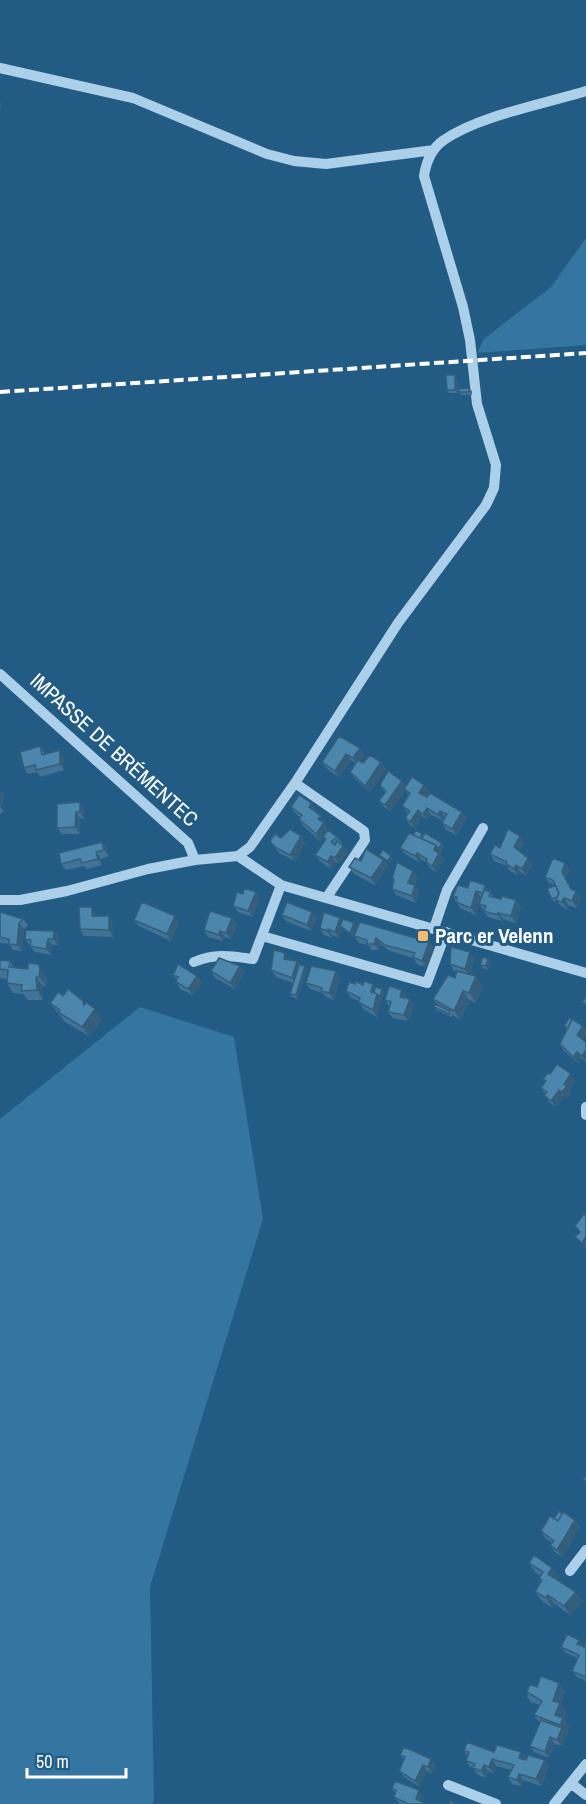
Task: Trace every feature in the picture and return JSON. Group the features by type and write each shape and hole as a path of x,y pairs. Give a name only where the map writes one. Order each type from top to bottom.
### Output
{"street":[{"path":"0,68 133,98 258,151 294,161 326,164 434,150"},
{"path":"0,900 20,900 67,891 148,869 195,860 238,856 250,847 295,783 398,623 469,530 486,505 494,488 496,465 477,405 468,329 424,176 434,150 442,141 471,126 586,92"},
{"name":"IMPASSE DE BRÉMENTEC","path":"0,674 188,843 195,860"},
{"path":"295,783 364,831 365,840 327,897"},
{"path":"434,928 447,890 483,828"},
{"path":"238,856 281,885 586,973"},
{"path":"194,962 215,955 253,959 281,885"},
{"path":"262,936 427,983 446,932"},
{"path":"586,1107 586,1115"},
{"path":"570,1571 586,1550"},
{"path":"554,1804 586,1764"},
{"path":"572,1784 586,1795"},
{"path":"447,1785 496,1804"}],"shaded area":[{"path":"586,238 586,345 477,353 484,339 551,287"},
{"path":"140,1007 234,1037 263,1219 150,1587 154,1801 152,1804 0,1804 0,1119"}],"building":[{"path":"446,375 455,375 455,390 447,390"},
{"path":"469,388 469,392 459,392 458,389"},
{"path":"339,736 360,748 353,758 346,754 335,771 322,762"},
{"path":"40,746 42,755 60,750 60,764 36,770 35,765 24,768 20,752"},
{"path":"370,755 381,762 365,786 350,772 358,760 363,763"},
{"path":"388,771 402,781 385,805 379,801 386,791 380,785"},
{"path":"412,777 424,785 419,793 427,797 430,793 462,812 452,829 442,823 447,814 440,811 438,815 427,808 423,814 418,810 410,822 405,818 410,811 402,806 410,793 404,789"},
{"path":"299,795 311,803 309,807 321,816 318,819 324,823 316,834 299,819 302,815 291,807"},
{"path":"80,802 80,812 76,812 75,827 57,828 57,804"},
{"path":"290,829 301,836 290,855 275,847 270,841 275,834 281,838"},
{"path":"508,829 520,836 514,847 528,858 522,869 516,865 514,869 506,864 507,862 490,854 495,845 500,848"},
{"path":"328,830 337,837 331,842 335,845 337,841 343,846 335,858 331,856 327,862 315,855 326,839 323,837"},
{"path":"416,830 422,834 420,838 413,835"},
{"path":"409,833 436,845 434,850 439,853 432,866 426,862 427,859 417,853 415,856 400,848"},
{"path":"425,833 442,843 438,849 436,845 422,839"},
{"path":"102,842 104,850 96,852 98,859 82,863 80,859 61,864 59,853"},
{"path":"366,849 384,860 371,878 349,867 355,858 361,861"},
{"path":"383,850 391,856 388,861 379,855"},
{"path":"553,858 565,863 562,872 571,889 576,891 572,901 564,898 562,902 556,900 559,893 553,880 545,877"},
{"path":"397,862 413,871 408,883 415,885 412,896 392,889 394,879 392,879"},
{"path":"470,880 485,885 483,893 476,891 471,908 456,902 457,897 453,896 458,885 468,888"},
{"path":"555,885 559,894 552,899 547,889"},
{"path":"244,888 256,892 248,911 233,906 237,892 243,894"},
{"path":"484,890 491,892 489,896 501,899 502,896 516,900 511,916 484,911 486,906 479,904"},
{"path":"142,902 175,916 167,934 134,920"},
{"path":"287,902 312,912 307,925 282,915"},
{"path":"79,907 92,907 92,916 109,916 109,930 80,929"},
{"path":"210,911 232,918 226,933 220,931 219,935 204,930"},
{"path":"0,912 23,919 19,923 17,945 9,944 9,939 0,937"},
{"path":"324,912 340,918 335,932 320,928"},
{"path":"343,919 354,923 350,933 340,926"},
{"path":"360,922 429,942 422,961 413,957 415,953 385,945 376,938 374,944 367,944 367,940 354,936"},
{"path":"26,930 54,931 53,939 48,939 46,949 30,946 31,940 25,939"},
{"path":"451,947 470,952 465,969 450,964"},
{"path":"274,950 285,953 284,959 297,961 292,978 271,970"},
{"path":"483,957 488,959 486,966 480,965"},
{"path":"219,958 240,966 230,983 211,971"},
{"path":"0,960 10,961 9,967 28,969 28,963 38,964 40,968 39,977 36,977 37,990 21,991 22,985 7,983 8,970 0,969"},
{"path":"178,964 197,976 188,989 176,982 178,977 173,975"},
{"path":"299,965 305,966 296,995 290,994"},
{"path":"311,966 336,971 329,993 306,983"},
{"path":"457,971 476,976 469,993 463,991 454,1011 433,999 448,975 455,978"},
{"path":"356,981 363,985 364,981 373,984 371,992 377,994 373,1010 358,1002 360,998 346,991 349,982 355,984"},
{"path":"389,986 402,990 400,997 410,999 404,1015 388,1012 391,1002 385,1000"},
{"path":"375,987 382,989 380,997 374,993"},
{"path":"68,989 83,1001 84,1005 86,1002 95,1009 82,1027 58,1012 60,1010 50,1003 58,992 63,996"},
{"path":"435,1004 450,1011 449,1014 434,1007"},
{"path":"569,1018 572,1020 568,1028 564,1026"},
{"path":"572,1019 583,1026 577,1035 586,1042 586,1050 582,1056 577,1052 573,1057 560,1044"},
{"path":"557,1064 571,1074 564,1084 567,1086 562,1092 559,1090 551,1101 544,1095 547,1092 541,1088 546,1081 543,1079"},
{"path":"584,1214 586,1216 586,1236 582,1243 575,1237 580,1232 575,1226"},
{"path":"559,1511 562,1514 558,1521 554,1518"},
{"path":"563,1512 575,1520 557,1550 550,1545 554,1541 541,1531 550,1516 558,1521"},
{"path":"534,1555 552,1568 548,1574 576,1592 564,1606 548,1595 546,1598 535,1592 542,1580 539,1578 543,1572 529,1563"},
{"path":"567,1634 579,1640 577,1644 584,1647 586,1642 586,1677 572,1671 579,1655 561,1647"},
{"path":"541,1676 559,1683 553,1701 560,1703 555,1715 563,1718 560,1725 534,1715 542,1701 527,1692 530,1684 537,1687"},
{"path":"541,1720 562,1728 557,1740 550,1737 545,1752 530,1746"},
{"path":"467,1742 494,1752 497,1745 521,1752 519,1758 526,1760 528,1755 545,1760 536,1779 519,1774 517,1780 508,1777 514,1765 492,1759 489,1767 484,1765 481,1771 473,1768 475,1764 466,1761 469,1752 464,1751"},
{"path":"404,1747 431,1759 428,1767 423,1765 415,1781 399,1771 405,1757 400,1755"},
{"path":"395,1781 419,1790 416,1799 423,1804 408,1804 394,1797 396,1790 392,1789"}],"railway":[{"path":"0,392 586,353"}],"place":[{"name":"Parc er Velenn","path":"423,936"}]}
